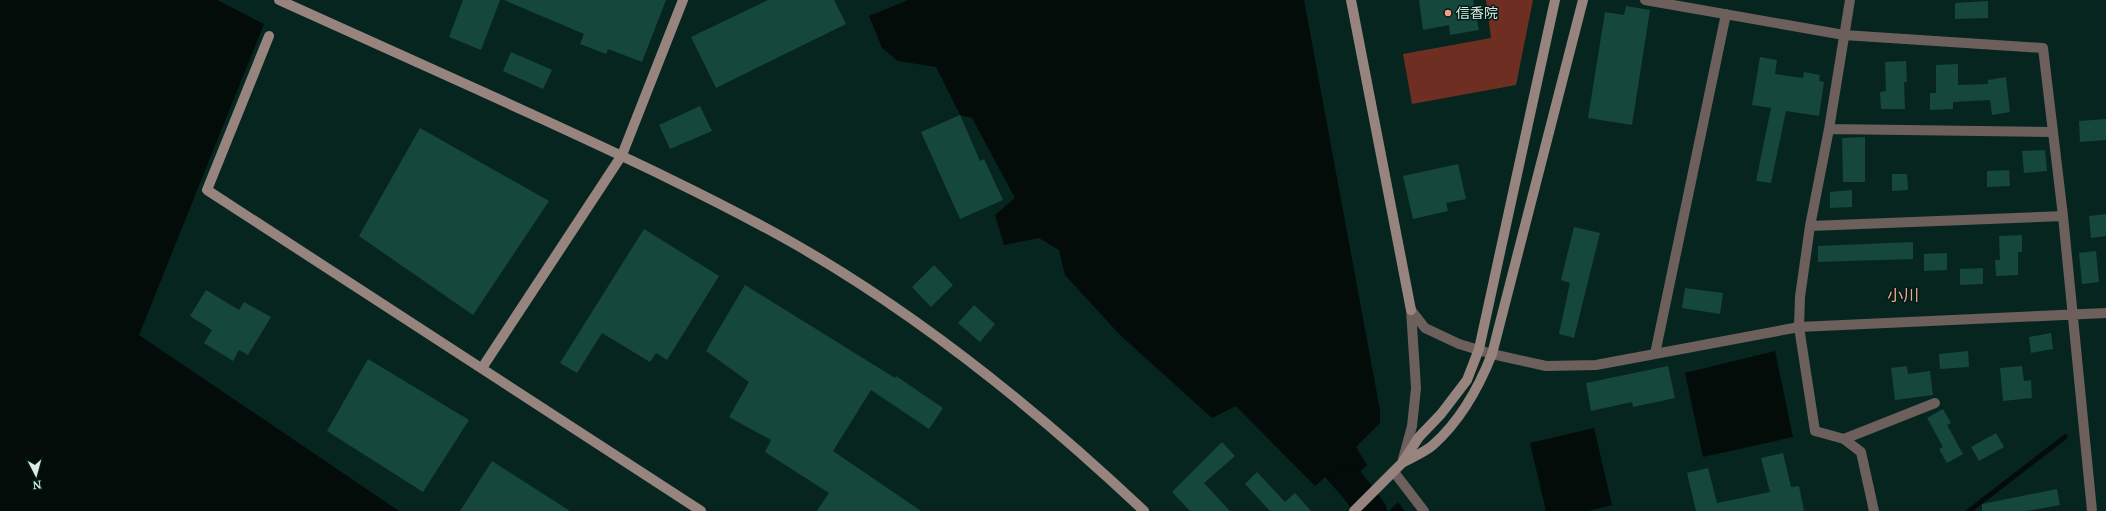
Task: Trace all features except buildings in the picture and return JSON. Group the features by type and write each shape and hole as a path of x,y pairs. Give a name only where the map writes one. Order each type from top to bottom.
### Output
{"street":[{"path":"279,0 622,155 794,244 903,313 983,372 1055,431 1144,511"},
{"path":"482,368 622,155 683,0"},
{"path":"1351,0 1410,310 1416,388 1412,426 1402,463"},
{"path":"1354,511 1402,463 1419,437 1441,414 1467,380 1479,349 1555,0"},
{"path":"1402,463 1433,445 1466,407 1482,381 1492,354 1583,0"},
{"path":"1645,0 1844,34 2043,48 2063,216 2092,511"},
{"path":"1850,0 1829,129 1810,226 1800,297 1799,327 1815,431 1844,439 1861,452 1874,511"},
{"path":"1654,354 1726,14"},
{"path":"270,36 207,190 701,511"},
{"path":"1829,129 2052,132"},
{"path":"1810,226 2063,216"},
{"path":"1410,310 1425,328 1459,344 1492,354 1546,366 1596,365 1799,327 2106,313"},
{"path":"1844,439 1935,403"},
{"path":"1394,472 1424,511"}],"shaded area":[{"path":"0,0 217,0 264,24 139,335 399,511 0,511"},
{"path":"908,0 1304,0 1380,410 1380,423 1356,447 1367,465 1339,493 1325,477 1315,486 1236,406 1212,418 1120,335 1065,275 1059,250 1039,238 1004,245 995,215 1015,198 972,118 960,115 936,67 898,61 882,48 869,16"},
{"path":"1486,0 1533,0 1516,85 1412,104 1403,54 1491,38"},
{"path":"1775,351 1793,437 1703,457 1685,373"},
{"path":"1594,428 1612,505 1587,511 1546,511 1530,443"},
{"path":"1398,502 1405,511 1389,511"}],"waterway":[{"path":"1969,511 2065,437"},
{"path":"1350,482 1372,511"}],"place":[{"name":"信香院","path":"1448,13"}],"district":[{"name":"小川","path":"1903,295"}]}
